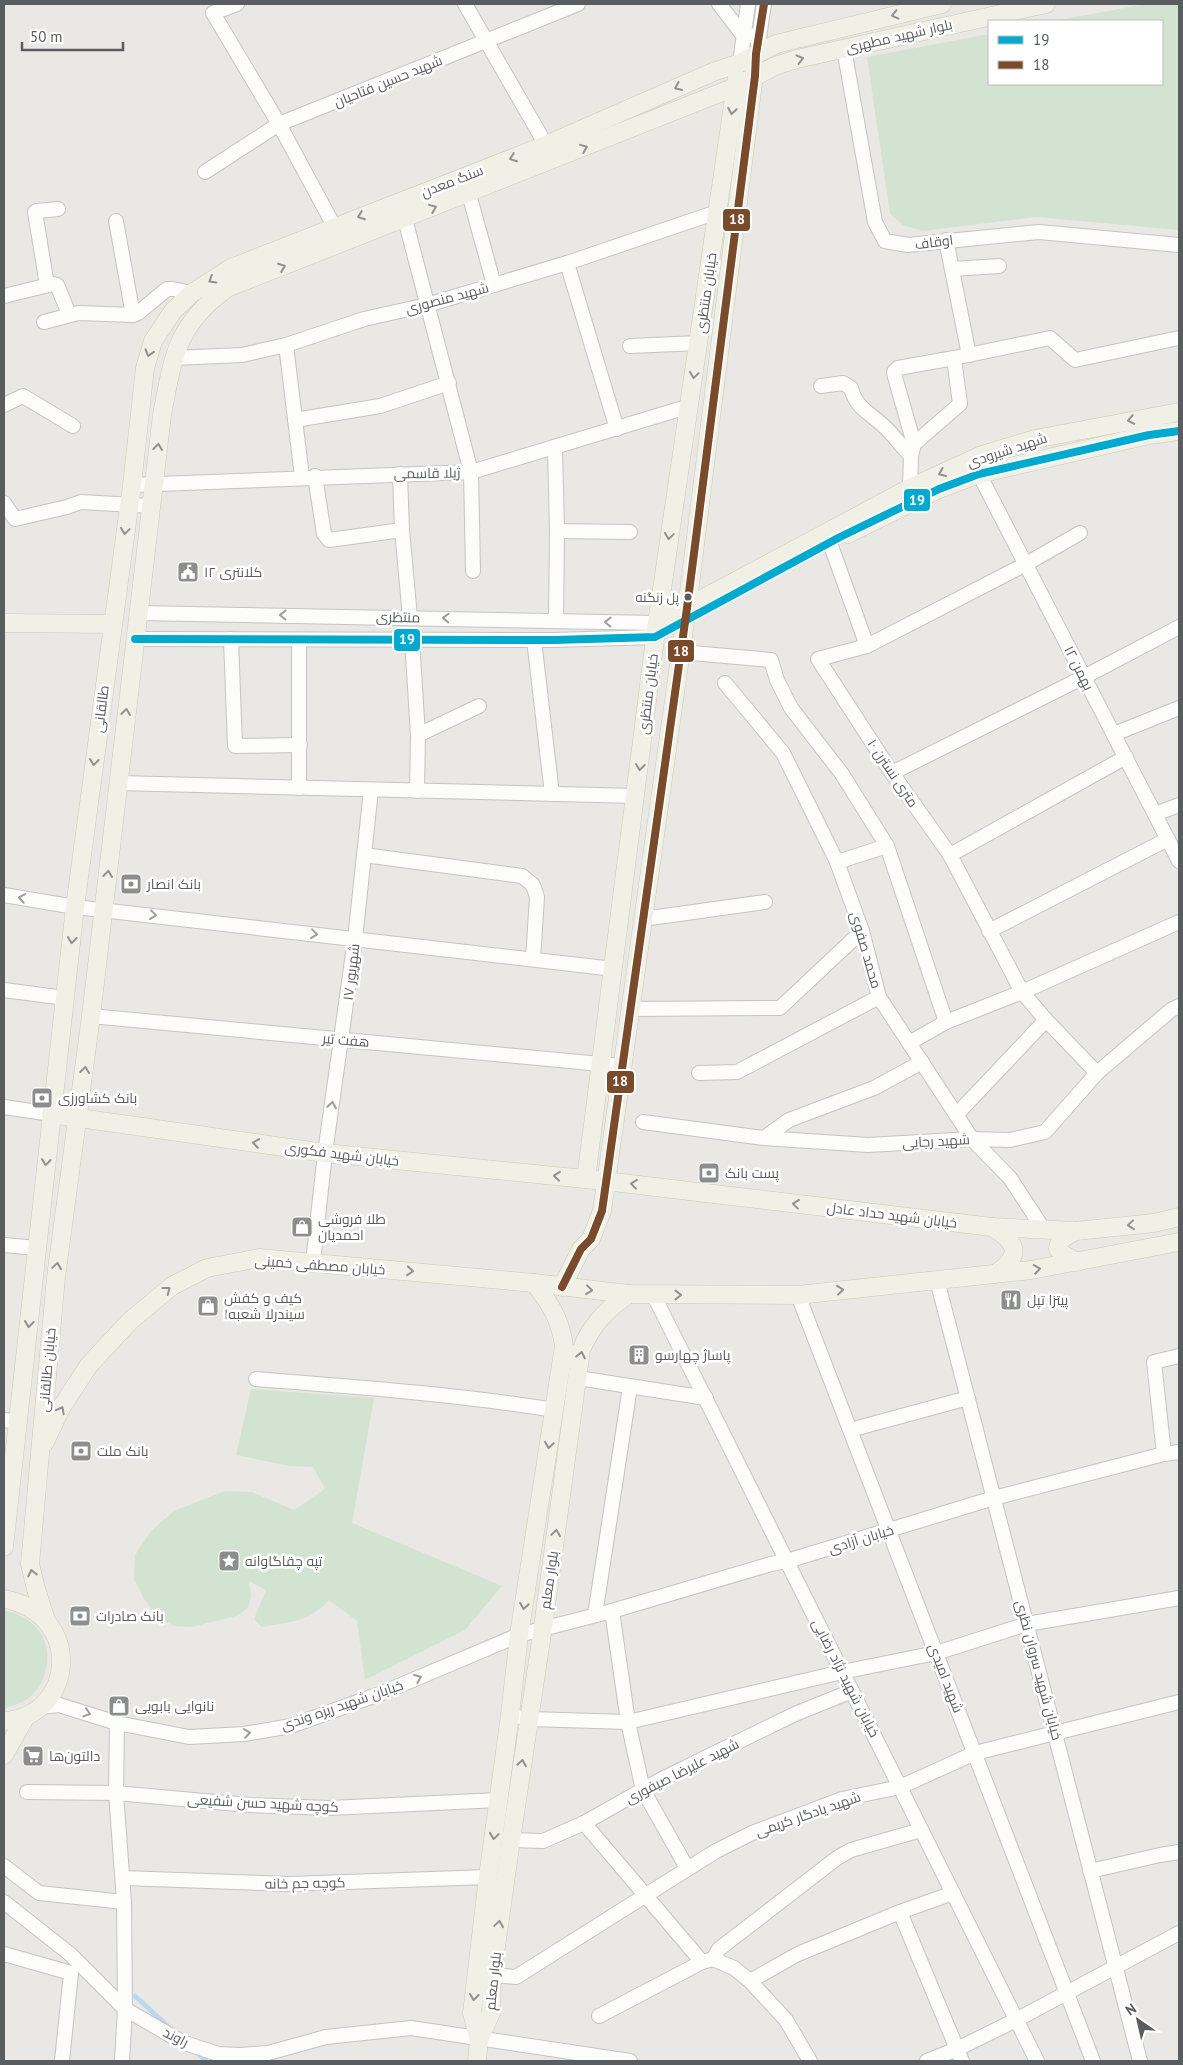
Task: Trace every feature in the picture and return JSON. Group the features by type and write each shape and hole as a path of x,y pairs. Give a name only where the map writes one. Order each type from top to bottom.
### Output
{"main road":[{"name":"بلوار شهید مطهری","path":"740,62 776,44 942,4"},
{"name":"بلوار شهید مطهری","path":"735,87 775,66 797,59 844,49 988,10 1046,4"},
{"name":"خیابان منتظری","path":"562,1287 582,1249 591,1238 602,1211 686,614 755,76 756,54"},
{"name":"خیابان منتظری","path":"586,1179 656,630 740,62"},
{"name":"سنگ معدن","path":"172,311 192,292 231,268 334,226 546,145 740,62"},
{"name":"سنگ معدن","path":"196,316 214,298 228,288 735,87"},
{"name":"طالقانی","path":"51,1114 75,907 132,485 144,368 153,341 172,311"},
{"name":"طالقانی","path":"78,1118 162,415 173,358 182,337 196,316"},
{"name":"شهید شیرودی","path":"686,614 910,488 982,455 1035,439 1179,412"},
{"name":"شهید شیرودی","path":"686,614 939,489 979,474 1150,435 1179,431"},
{"path":"656,630 686,614"},
{"path":"4,623 112,624"},
{"name":"خیابان شهید فکوری","path":"51,1114 325,1153 606,1181"},
{"name":"خیابان طالقانی","path":"5,1539 11,1421 37,1248 51,1114"},
{"name":"خیابان طالقانی","path":"4,1755 33,1711 51,1695 58,1680 61,1665 60,1649 55,1634 46,1620 30,1564 56,1277 78,1118"},
{"name":"خیابان شهید حداد عادل","path":"606,1181 992,1227 1076,1231 1154,1223 1179,1217"},
{"path":"992,1227 1010,1239 1013,1248 1010,1261 995,1274"},
{"path":"1076,1231 1059,1241 1058,1248 1062,1254 1076,1262"},
{"path":"630,1294 654,1296 798,1295 995,1274 1076,1262 1179,1242"},
{"name":"خیابان مصطفی خمینی","path":"40,1454 61,1408 89,1365 130,1321 172,1286 207,1268 259,1258 534,1283 630,1294"},
{"name":"بلوار معلم","path":"479,2040 472,2013 488,1877 519,1635 564,1346 562,1330 547,1298 534,1283"},
{"name":"بلوار معلم","path":"479,2040 492,2013 492,1976 543,1628 581,1350 588,1333 597,1320 612,1306 630,1294"},
{"path":"5,1539 9,1538 16,1542 27,1540 32,1535"},
{"path":"4,1599 20,1602 46,1620"},
{"path":"4,1721 33,1711"},
{"path":"477,2061 479,2040"}],"street":[{"path":"237,4 214,13 279,124 334,226"},
{"path":"465,4 546,145"},
{"name":"شهید حسین فتاحیان","path":"205,172 279,124 578,4"},
{"path":"719,4 743,36"},
{"path":"740,62 748,4"},
{"path":"756,54 764,4"},
{"path":"743,36 759,36"},
{"name":"اوقاف","path":"844,49 875,222 885,241 908,245 1039,232 1179,245"},
{"path":"469,194 494,285"},
{"path":"47,285 35,212 58,209"},
{"name":"شهید منصوری","path":"173,358 242,355 286,345 364,320 427,305 568,263 717,212"},
{"path":"405,219 471,472 473,571"},
{"path":"116,221 133,315"},
{"path":"946,240 969,355"},
{"path":"568,263 616,428"},
{"path":"952,269 999,266"},
{"path":"4,296 47,285 57,285 68,314"},
{"path":"44,322 68,314 133,315 167,290 192,292"},
{"path":"910,488 913,450 894,372 898,368 1050,338 1075,360 1179,338"},
{"path":"630,346 699,343"},
{"path":"286,345 295,420 324,534 328,540 402,530"},
{"path":"913,450 960,404 954,358"},
{"path":"295,420 380,406 449,383"},
{"path":"820,386 843,383 851,388 863,410 913,450"},
{"path":"4,405 23,396 73,426"},
{"name":"ژیلا قاسمی","path":"132,485 471,472 690,406"},
{"path":"555,448 557,531 556,621"},
{"path":"400,474 402,530 410,617"},
{"name":"۱۲ بهمن","path":"979,474 1179,861"},
{"path":"4,503 15,519 81,502 151,506"},
{"path":"557,531 630,532"},
{"name":"۱۰ متری نسترن","path":"1080,533 1026,564 867,646 818,659 892,773 950,855 1022,992 1097,1073"},
{"path":"830,543 867,646"},
{"name":"منتظری","path":"138,613 556,621 656,630"},
{"path":"892,773 1179,627"},
{"name":"منتظری","path":"135,639 534,640 656,630"},
{"path":"231,639 235,746 300,745"},
{"path":"299,640 300,788"},
{"path":"412,640 418,735 417,791"},
{"path":"534,640 552,794"},
{"path":"680,652 771,660 777,680 791,708 842,774 887,846 946,1022"},
{"name":"محمد صفوی","path":"725,683 783,753 837,862 862,931 879,997 972,1139 1010,1178 1044,1230"},
{"path":"418,735 479,706"},
{"path":"1114,734 1179,708"},
{"path":"950,855 1126,757"},
{"path":"118,783 636,796"},
{"name":"۱۷ شهریور","path":"313,1262 325,1153 355,939 371,790"},
{"path":"1155,814 1179,805"},
{"path":"989,931 1168,839"},
{"path":"837,862 887,846"},
{"path":"364,855 522,876 533,885 537,897 533,959"},
{"path":"4,895 75,907 614,968"},
{"path":"643,919 765,902"},
{"path":"909,1042 946,1022 1022,992 1179,922"},
{"path":"630,1009 780,1008 862,931"},
{"path":"4,990 65,998"},
{"path":"700,1074 738,1072 879,997"},
{"name":"شهید رجایی","path":"642,1122 764,1138 868,1145 972,1139 1010,1140 1044,1132 1097,1073 1170,1010 1179,1006"},
{"name":"هفت تیر","path":"91,1016 622,1066"},
{"path":"956,1115 1046,1020"},
{"path":"764,1138 789,1120 874,1088 922,1062"},
{"path":"4,1107 51,1114"},
{"path":"4,1245 37,1248"},
{"name":"خیابان شهید سروان نظری","path":"938,1280 1140,2061"},
{"name":"شهید امیدی","path":"798,1295 1093,2061"},
{"name":"خیابان شهید نژاد رضایی","path":"654,1296 1037,2061"},
{"path":"1164,1454 1154,1362 1179,1356"},
{"path":"578,1378 706,1398"},
{"path":"256,1379 387,1389 501,1401 555,1410"},
{"path":"595,1615 630,1387"},
{"path":"850,1430 968,1398"},
{"name":"خیابان آزادی","path":"543,1628 612,1611 771,1564 787,1561 994,1498 1164,1454 1179,1452"},
{"path":"510,1715 529,1719 628,1722 842,1672 936,1653 1027,1624 1179,1598"},
{"path":"612,1611 628,1722 643,1790 687,1868"},
{"name":"خیابان شهید ریزه وندی","path":"33,1711 59,1705 117,1723 189,1737 244,1734 291,1726 382,1693 519,1635 543,1628"},
{"name":"شهید علیرضا صیفوری","path":"511,1840 543,1841 584,1823 643,1790 795,1714 852,1691"},
{"name":"شهید یادگار کریمی","path":"492,1976 516,1977 687,1868 752,1833 842,1799 900,1787 975,1753 1179,1702"},
{"path":"117,1723 116,1793 124,1902 125,2009 122,2061"},
{"name":"کوچه شهید حسن شفیعی","path":"27,1792 116,1793 248,1805 329,1808 498,1800"},
{"path":"584,1823 645,1895 707,1960 734,1968 750,1981 786,2020 810,2061"},
{"path":"598,2016 707,1960 837,1858 851,1850 921,1830"},
{"path":"1090,1871 1179,1852"},
{"path":"4,1866 39,1893 124,1902"},
{"name":"کوچه جم خانه","path":"123,1878 289,1884 488,1877"},
{"path":"750,1981 798,1954 900,1912 953,1893"},
{"name":"راوند","path":"4,1902 70,1954 125,2009 182,2042 218,2054 268,2053 326,2037 411,2028 479,2040 630,2061"},
{"path":"900,1912 960,2055"},
{"path":"927,2061 960,2055 1016,2020 1179,1933"},
{"path":"4,1954 71,1974 62,2061"}],"green space":[{"path":"1146,4 1179,4 1179,230 1036,217 922,231 903,225 890,214 867,57 988,34 988,85 1163,85 1163,20 1059,20"},
{"path":"251,1389 374,1398 352,1523 502,1586 465,1630 365,1680 357,1621 329,1600 307,1617 262,1627 254,1619 266,1590 249,1581 251,1596 248,1608 236,1616 192,1627 174,1626 158,1617 144,1599 134,1579 135,1555 151,1531 174,1511 225,1491 252,1492 294,1510 325,1489 313,1467 290,1466 236,1455"},
{"path":"4,1610 27,1619 38,1629 46,1647 47,1658 46,1668 39,1687 24,1701 5,1708"}],"waterway":[{"path":"135,1996 171,2029"},
{"path":"195,2051 206,2061"}],"transit line":[{"name":"18","path":"562,1287 581,1249 591,1239 602,1211 687,608 755,76 756,54 764,4"},
{"name":"19","path":"135,639 554,640 655,637 840,537 939,489 979,474 1149,435 1179,431"}],"place":[{"name":"کلانتری ۱۲","path":"188,572"},
{"name":"پل زنگنه","path":"688,597"},
{"name":"بانک انصار","path":"131,884"},
{"name":"بانک کشاورزی","path":"42,1098"},
{"name":"پست بانک","path":"709,1173"},
{"name":"طلا فروشی احمدیان","path":"302,1227"},
{"name":"پیتزا تپل","path":"1011,1300"},
{"name":"کیف و کفش سیندرلا شعبه۱","path":"208,1306"},
{"name":"پاساژ چهارسو","path":"639,1355"},
{"name":"بانک ملت","path":"81,1451"},
{"name":"تپه چقاگاوانه","path":"229,1561"},
{"name":"بانک صادرات","path":"80,1616"},
{"name":"نانوایی بابویی","path":"119,1706"},
{"name":"دالتون‌ها","path":"33,1756"}]}
